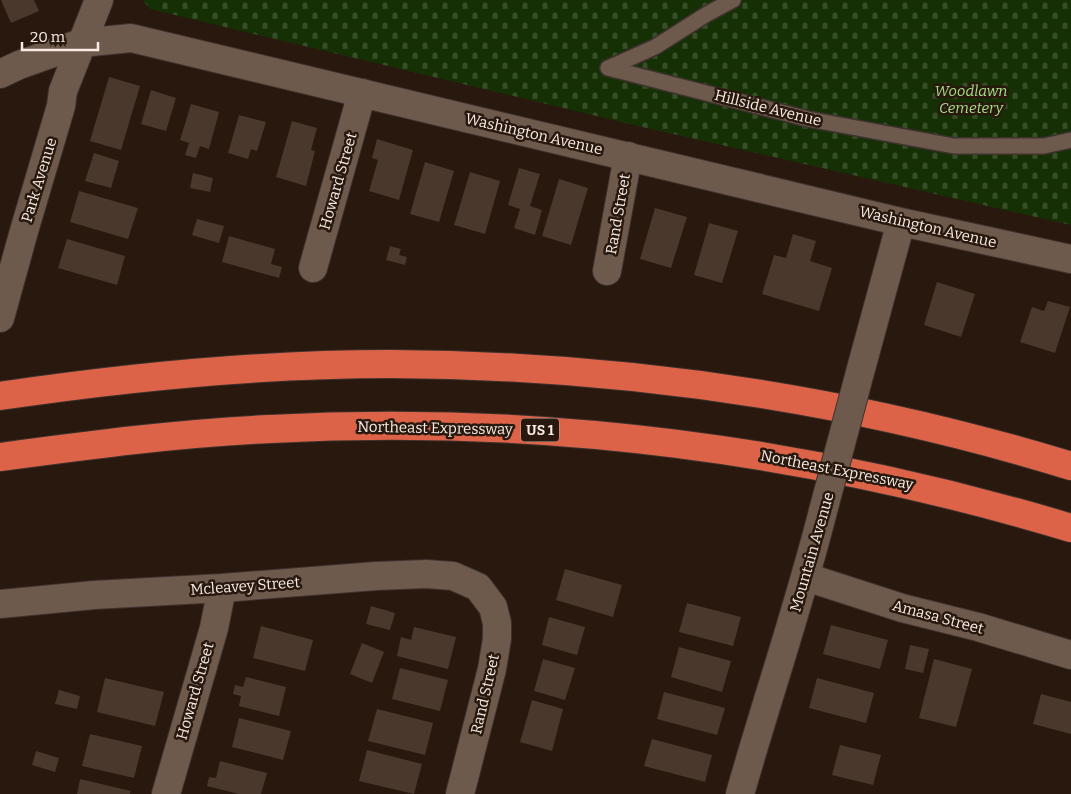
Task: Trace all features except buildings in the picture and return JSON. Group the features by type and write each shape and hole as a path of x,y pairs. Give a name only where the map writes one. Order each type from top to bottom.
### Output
{"highway":[{"path":"0,396 59,387 200,372 294,366 388,364 577,371 765,394 854,410 950,431 1071,466"},
{"name":"Northeast Expressway","path":"0,457 160,437 271,428 375,426 552,431 654,440 826,466 924,488 1071,528"}],"street":[{"name":"Park Avenue","path":"0,318 61,106 63,91 98,0"},
{"name":"Washington Avenue","path":"0,74 19,65 81,43 131,38 901,222 1071,259"},
{"name":"Howard Street","path":"313,268 362,93"},
{"name":"Rand Street","path":"607,272 628,156"},
{"name":"Mountain Avenue","path":"740,794 806,578 901,222"},
{"name":"Mcleavey Street","path":"0,604 94,595 426,574 453,576 478,587 484,595"},
{"name":"Amasa Street","path":"806,578 902,608 978,627 1071,655"},
{"name":"Howard Street","path":"166,794 214,628 222,588"},
{"name":"Rand Street","path":"460,794 492,669 497,639 497,623 493,607 484,595"}],"lane":[{"name":"Hillside Avenue","path":"733,0 707,14 655,48 608,68 808,119 954,146 1044,146 1071,140"}],"green space":[{"name":"Woodlawn Cemetery","path":"143,0 1071,0 1071,225 638,126 150,9"}]}
